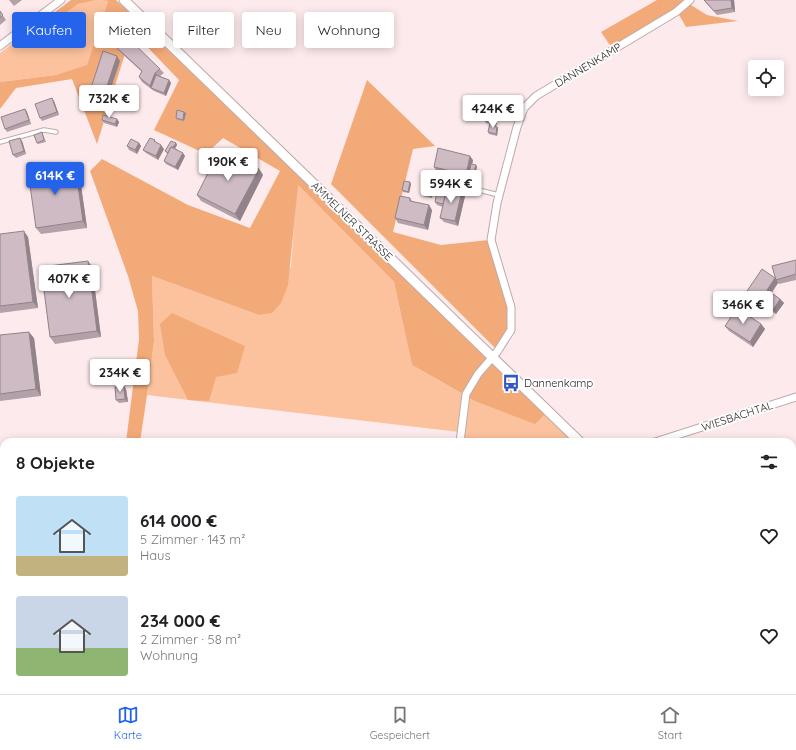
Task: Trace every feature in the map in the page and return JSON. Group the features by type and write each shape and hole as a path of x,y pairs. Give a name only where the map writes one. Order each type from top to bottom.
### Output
{"street":[{"path":"0,46 61,0"},
{"name":"AMMELNER STRASSE","path":"124,0 576,438"},
{"name":"DANNENKAMP","path":"460,438 466,394 478,374 497,352 511,330 511,307 491,240 499,195 517,127 524,108 536,96 676,12 690,0"},
{"name":"WIESBACHTAL","path":"667,438 796,397"}],"lane":[{"path":"0,142 44,130 56,132"},
{"path":"446,182 499,195"}],"shaded area":[{"path":"71,0 97,0 78,4 67,12 55,12"},
{"path":"97,0 108,1 104,12 94,12 94,44 87,66 56,75 0,82 0,53 12,44 12,48 86,48 86,12 67,12 78,4"},
{"path":"99,0 116,0 129,12 104,12 108,1"},
{"path":"657,0 695,0 691,5 707,15 738,21 686,27 678,13 611,47 601,32"},
{"path":"94,44 94,48 127,48 97,144 72,79 16,88 0,109 0,82 56,75 87,65"},
{"path":"165,47 547,412 535,424 475,401 412,365 394,282 298,185 288,285 281,303 272,313 259,315 152,276 154,341 141,438 127,438 139,339 138,311 128,276 90,171 102,159 188,205 250,228 280,171 223,138 206,154 154,130 179,80 148,48"},
{"path":"367,80 435,146 413,149 393,232 441,245 489,240 509,307 510,330 498,351 331,184"},
{"path":"297,184 394,282 412,365 464,395 459,432 147,395 154,341 152,276 259,315 291,267"},
{"path":"172,313 245,346 237,373 216,377 209,401 188,400 165,355 160,324"},
{"path":"467,396 547,412 574,438 462,438"}],"building":[{"path":"704,0 731,0 732,8 714,11"},
{"path":"0,11 3,15 0,18"},
{"path":"117,48 138,48 160,69 155,73 150,86 139,77 142,71"},
{"path":"103,51 117,56 104,95 90,91"},
{"path":"156,75 169,80 164,93 151,88"},
{"path":"52,98 57,112 40,118 35,104"},
{"path":"487,108 497,110 494,122 484,120"},
{"path":"25,109 29,120 5,129 1,117"},
{"path":"177,110 184,112 183,120 176,118"},
{"path":"103,115 117,119 115,124 102,120"},
{"path":"490,123 497,127 496,134 488,132"},
{"path":"42,132 44,140 37,143 34,135"},
{"path":"20,138 24,151 13,155 9,141"},
{"path":"150,138 161,145 156,156 143,150"},
{"path":"131,139 139,143 135,150 127,146"},
{"path":"171,141 176,143 173,147 171,147 168,153 165,151"},
{"path":"171,147 183,153 175,167 164,161"},
{"path":"438,148 470,156 466,175 434,167"},
{"path":"220,149 259,169 235,214 197,195"},
{"path":"471,164 476,165 472,179 468,178"},
{"path":"75,165 83,221 36,228 28,171"},
{"path":"404,181 410,182 408,192 402,190"},
{"path":"438,187 447,189 443,204 435,202"},
{"path":"422,188 432,190 431,196 421,194"},
{"path":"447,188 462,191 455,221 440,218"},
{"path":"400,196 410,198 410,201 429,205 424,225 395,218"},
{"path":"24,231 33,302 0,306 0,234"},
{"path":"796,260 796,274 776,280 772,266"},
{"path":"88,261 97,331 50,337 41,267"},
{"path":"762,269 775,278 767,290 780,299 773,310 760,301 758,303 745,294"},
{"path":"737,308 761,324 750,342 725,326"},
{"path":"29,332 36,389 0,394 0,335"},
{"path":"124,386 125,399 116,400 115,387"}],"place":[{"name":"Dannenkamp","path":"511,383"}]}
